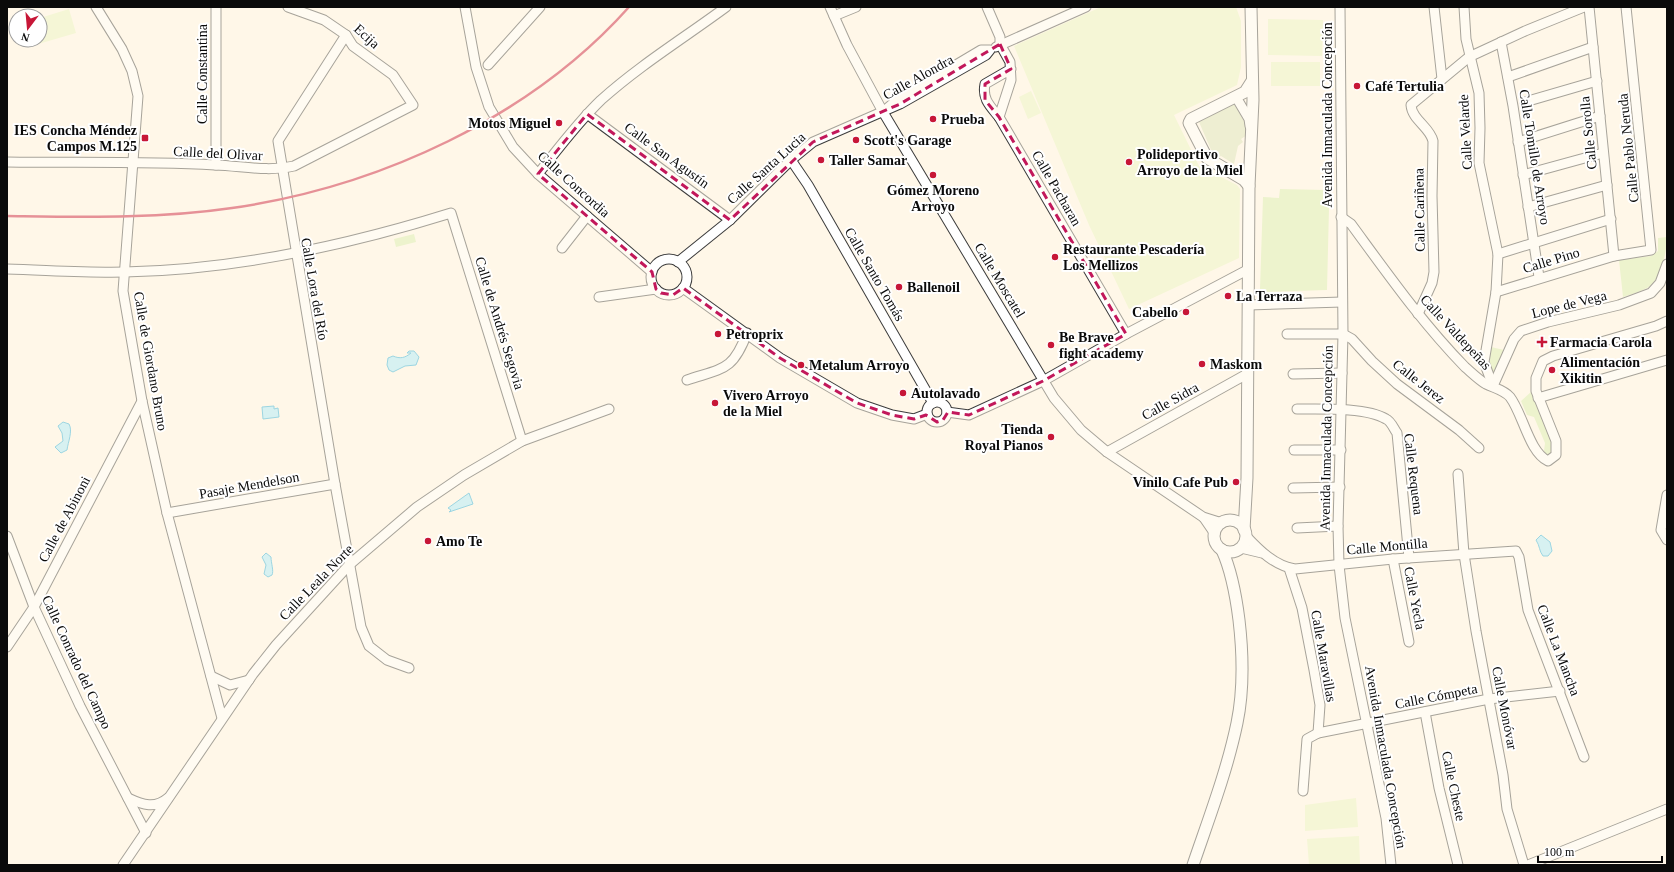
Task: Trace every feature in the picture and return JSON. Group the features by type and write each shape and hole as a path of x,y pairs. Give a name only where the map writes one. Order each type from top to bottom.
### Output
{"street":[{"name":"Calle de Giordano Bruno","path":"96,7 122,49 134,77 138,96 123,291 142,401 167,513 222,718"},
{"name":"Calle Constantina","path":"216,7 216,164"},
{"name":"Ecija","path":"288,7 324,20 346,35 353,46 393,75 413,105"},
{"name":"Calle Concordia","path":"465,7 476,67 489,107 513,146 538,174 652,272"},
{"path":"488,65 540,7"},
{"path":"538,174 587,114 625,80 726,7"},
{"name":"Calle Moscatel","path":"830,7 883,112 1054,398 1081,430 1107,452 1203,517 1215,534"},
{"path":"834,16 856,7"},
{"path":"987,7 1000,37 1000,44 1010,62 1011,69 1011,80 999,117"},
{"name":"Calle Alondra","path":"883,112 900,104 986,55 990,50 1000,44 1086,7"},
{"path":"1234,590 1240,549 1245,533 1247,478 1247,374 1250,268 1249,186 1253,100 1251,7"},
{"name":"Avenida Inmaculada Concepción","path":"1340,7 1343,334 1338,526 1339,565 1345,618 1368,723 1386,818 1391,865"},
{"path":"1434,7 1442,79"},
{"name":"Calle Velarde","path":"1464,7 1466,40 1479,93 1479,163 1498,254 1496,292"},
{"path":"1442,79 1469,57 1584,7"},
{"name":"Calle Sorolla","path":"1589,7 1614,256"},
{"name":"Calle Pablo Neruda","path":"1614,256 1651,250 1652,243 1626,7"},
{"name":"Calle Lora del Río","path":"346,35 278,141 295,254 348,565 361,628 369,646 387,660 409,668"},
{"name":"Calle Tomillo de Arroyo","path":"1501,42 1508,77 1539,277"},
{"path":"1508,77 1593,47"},
{"name":"Calle Pacharan","path":"1011,69 986,84 984,88 985,100 999,117 1126,334"},
{"name":"Calle Cariñena","path":"1418,314 1432,283 1434,272 1432,189 1433,141 1431,133 1412,110 1411,105 1442,79"},
{"path":"1249,186 1244,180 1207,158 1189,123 1191,119 1247,90 1252,81"},
{"path":"1525,102 1597,82"},
{"path":"1236,97 1249,119 1251,129"},
{"name":"Calle del Olivar","path":"7,162 216,164 262,170 282,169 294,166 413,105"},
{"name":"Calle Santa Lucia","path":"678,262 730,220 791,160 813,142 883,112"},
{"name":"Calle San Agustín","path":"587,114 730,220"},
{"path":"1518,142 1600,116"},
{"path":"1523,175 1603,152"},
{"name":"Calle Santo Tomás","path":"791,160 808,186 933,403"},
{"path":"1528,207 1607,185"},
{"name":"Calle de Andrés Segovia","path":"295,254 371,237 451,213 522,441"},
{"path":"562,248 587,216"},
{"name":"Calle Valdepeñas","path":"1341,217 1351,224 1418,314 1466,367 1486,384 1493,386 1508,395 1517,407 1534,447 1542,458 1548,461 1556,455 1556,440 1538,398"},
{"path":"1498,254 1611,219"},
{"path":"7,270 125,272 211,266 295,254"},
{"name":"Calle Pino","path":"1496,292 1539,277 1614,256"},
{"path":"599,297 656,289 667,295 679,293 687,279 686,273 678,262 666,260 660,262 652,272 651,278 656,289"},
{"name":"Lope de Vega","path":"1493,386 1514,339 1521,331 1548,322 1619,305 1646,296 1651,293 1660,283 1667,264"},
{"path":"947,412 969,414 1043,381 1126,334 1250,268"},
{"path":"683,288 780,358 857,403 914,419 927,414"},
{"path":"1493,386 1484,362 1496,292"},
{"path":"1249,305 1342,302"},
{"path":"1667,321 1656,326 1553,356 1543,362 1536,378 1536,391 1538,398 1667,360"},
{"path":"688,380 726,366 735,360 747,333"},
{"path":"1287,334 1343,334"},
{"name":"Calle Jerez","path":"1343,334 1352,339 1372,361 1398,384 1459,430 1480,448"},
{"path":"1293,374 1342,373"},
{"name":"Calle Sidra","path":"1107,452 1247,374"},
{"name":"Calle de Abinoni","path":"7,646 34,607 142,401"},
{"path":"933,403 942,403 947,412 945,418 937,422 931,420 927,414 928,408 933,403"},
{"name":"Calle Leala Norte","path":"123,865 249,680 276,645 348,565 417,507 464,475 522,441 609,409"},
{"name":"Calle Requena","path":"1297,409 1342,410 1373,414 1388,419 1398,433 1409,558"},
{"path":"1294,450 1340,450"},
{"name":"Calle Monóvar","path":"1458,474 1464,554 1476,631 1490,699 1507,810 1524,865"},
{"name":"Pasaje Mendelson","path":"167,513 335,484"},
{"path":"1293,488 1340,487"},
{"path":"1667,495 1661,530 1667,540"},
{"path":"1193,865 1230,753 1237,722 1242,661 1234,590 1230,570 1222,550 1216,543 1215,534 1226,522 1238,515 1245,505"},
{"name":"Calle Moscatel","path":"1203,517 1226,522"},
{"path":"1226,522 1239,524 1245,533"},
{"path":"1297,528 1338,526"},
{"name":"Calle Montilla","path":"1245,533 1265,554 1289,568 1307,569 1393,559 1516,551"},
{"name":"Calle Conrado del Campo","path":"7,536 34,607 80,706 146,833"},
{"path":"1222,550 1230,552 1240,549"},
{"name":"Calle Montilla","path":"1240,549 1265,554"},
{"name":"Calle La Mancha","path":"1516,551 1519,557 1528,610 1584,757"},
{"name":"Calle Yecla","path":"1393,559 1409,642"},
{"name":"Calle Maravillas","path":"1289,568 1302,608 1320,704 1318,733"},
{"path":"211,676 230,685 249,680"},
{"name":"Calle Cómpeta","path":"1318,733 1490,699 1560,691"},
{"name":"Calle Cheste","path":"1425,712 1439,788 1458,865"},
{"path":"1303,791 1306,739 1318,733"},
{"path":"128,798 140,804 152,806 169,797"},
{"path":"1528,865 1667,809"}],"highlighted area":[{"path":"1000,44 1011,69 985,84 985,100 999,117 1126,334 1043,381 969,415 948,412 943,420 937,422 926,415 914,419 892,415 857,403 780,358 683,288 673,295 661,293 656,289 652,272 538,174 587,114 730,220 813,142 900,104"}],"green space":[{"name":"Polideportivo Arroyo de la Miel","path":"1101,7 1236,7 1241,21 1241,67 1237,85 1174,115 1199,166 1237,185 1240,189 1239,258 1129,309 1089,225 1014,46"},
{"path":"69,9 76,33 48,41 48,16"},
{"path":"1268,19 1323,20 1322,56 1268,55"},
{"path":"1271,62 1320,62 1320,86 1271,86"},
{"path":"1031,91 1041,113 1028,119 1019,97"},
{"path":"1234,104 1247,126 1247,135 1241,139 1243,142 1238,146 1234,164 1221,156 1215,159 1199,122"},
{"path":"1280,189 1326,190 1326,203 1329,208 1327,290 1264,292 1260,289 1263,197 1279,198"},
{"path":"414,234 416,242 396,247 394,239"},
{"path":"1667,237 1666,250 1656,279 1647,288 1623,297 1619,260 1651,256 1658,251 1658,238"},
{"path":"1491,347 1504,350 1495,372 1493,373 1489,365"},
{"path":"1531,392 1553,445 1553,453 1549,456 1546,455 1544,451 1545,443 1534,417 1527,415 1521,401"},
{"path":"1356,798 1358,827 1305,831 1305,805"},
{"path":"1359,836 1360,865 1309,865 1307,839"}],"water":[{"path":"409,351 414,351 419,357 416,365 405,366 393,372 389,370 387,365 388,358 393,356 398,358 405,357 411,353 407,353"},
{"path":"274,406 274,409 278,408 279,417 263,419 262,407"},
{"path":"63,422 69,424 70,433 67,450 61,453 55,447 63,441 62,433 58,426"},
{"path":"469,493 473,504 449,512 451,510 448,508"},
{"path":"1541,535 1550,542 1552,551 1548,556 1543,556 1536,540"},
{"path":"266,553 271,557 273,569 272,575 268,577 264,574 266,565 262,557"}],"railway":[{"path":"7,216 148,216 204,212 287,198 342,183 396,164 448,141 498,114 546,82 590,47 629,7"}],"place":[{"name":"Café Tertulia","path":"1357,86"},
{"name":"Prueba","path":"933,119"},
{"name":"Motos Miguel","path":"559,123"},
{"name":"IES Concha Méndez Campos M.125","path":"145,138"},
{"name":"Scott's Garage","path":"856,140"},
{"name":"Taller Samar","path":"821,160"},
{"name":"Polideportivo Arroyo de la Miel","path":"1129,162"},
{"name":"Gómez Moreno Arroyo","path":"933,175"},
{"name":"Restaurante Pescadería Los Mellizos","path":"1055,257"},
{"name":"Ballenoil","path":"899,287"},
{"name":"La Terraza","path":"1228,296"},
{"name":"Cabello","path":"1186,312"},
{"name":"Petroprix","path":"718,334"},
{"name":"Farmacia Carola","path":"1542,342"},
{"name":"Be Brave fight academy","path":"1051,345"},
{"name":"Maskom","path":"1202,364"},
{"name":"Metalum Arroyo","path":"801,365"},
{"name":"Alimentación Xikitin","path":"1552,370"},
{"name":"Autolavado","path":"903,393"},
{"name":"Vivero Arroyo de la Miel","path":"715,403"},
{"name":"Tienda Royal Pianos","path":"1051,437"},
{"name":"Vinilo Cafe Pub","path":"1236,482"},
{"name":"Amo Te","path":"428,541"}]}
